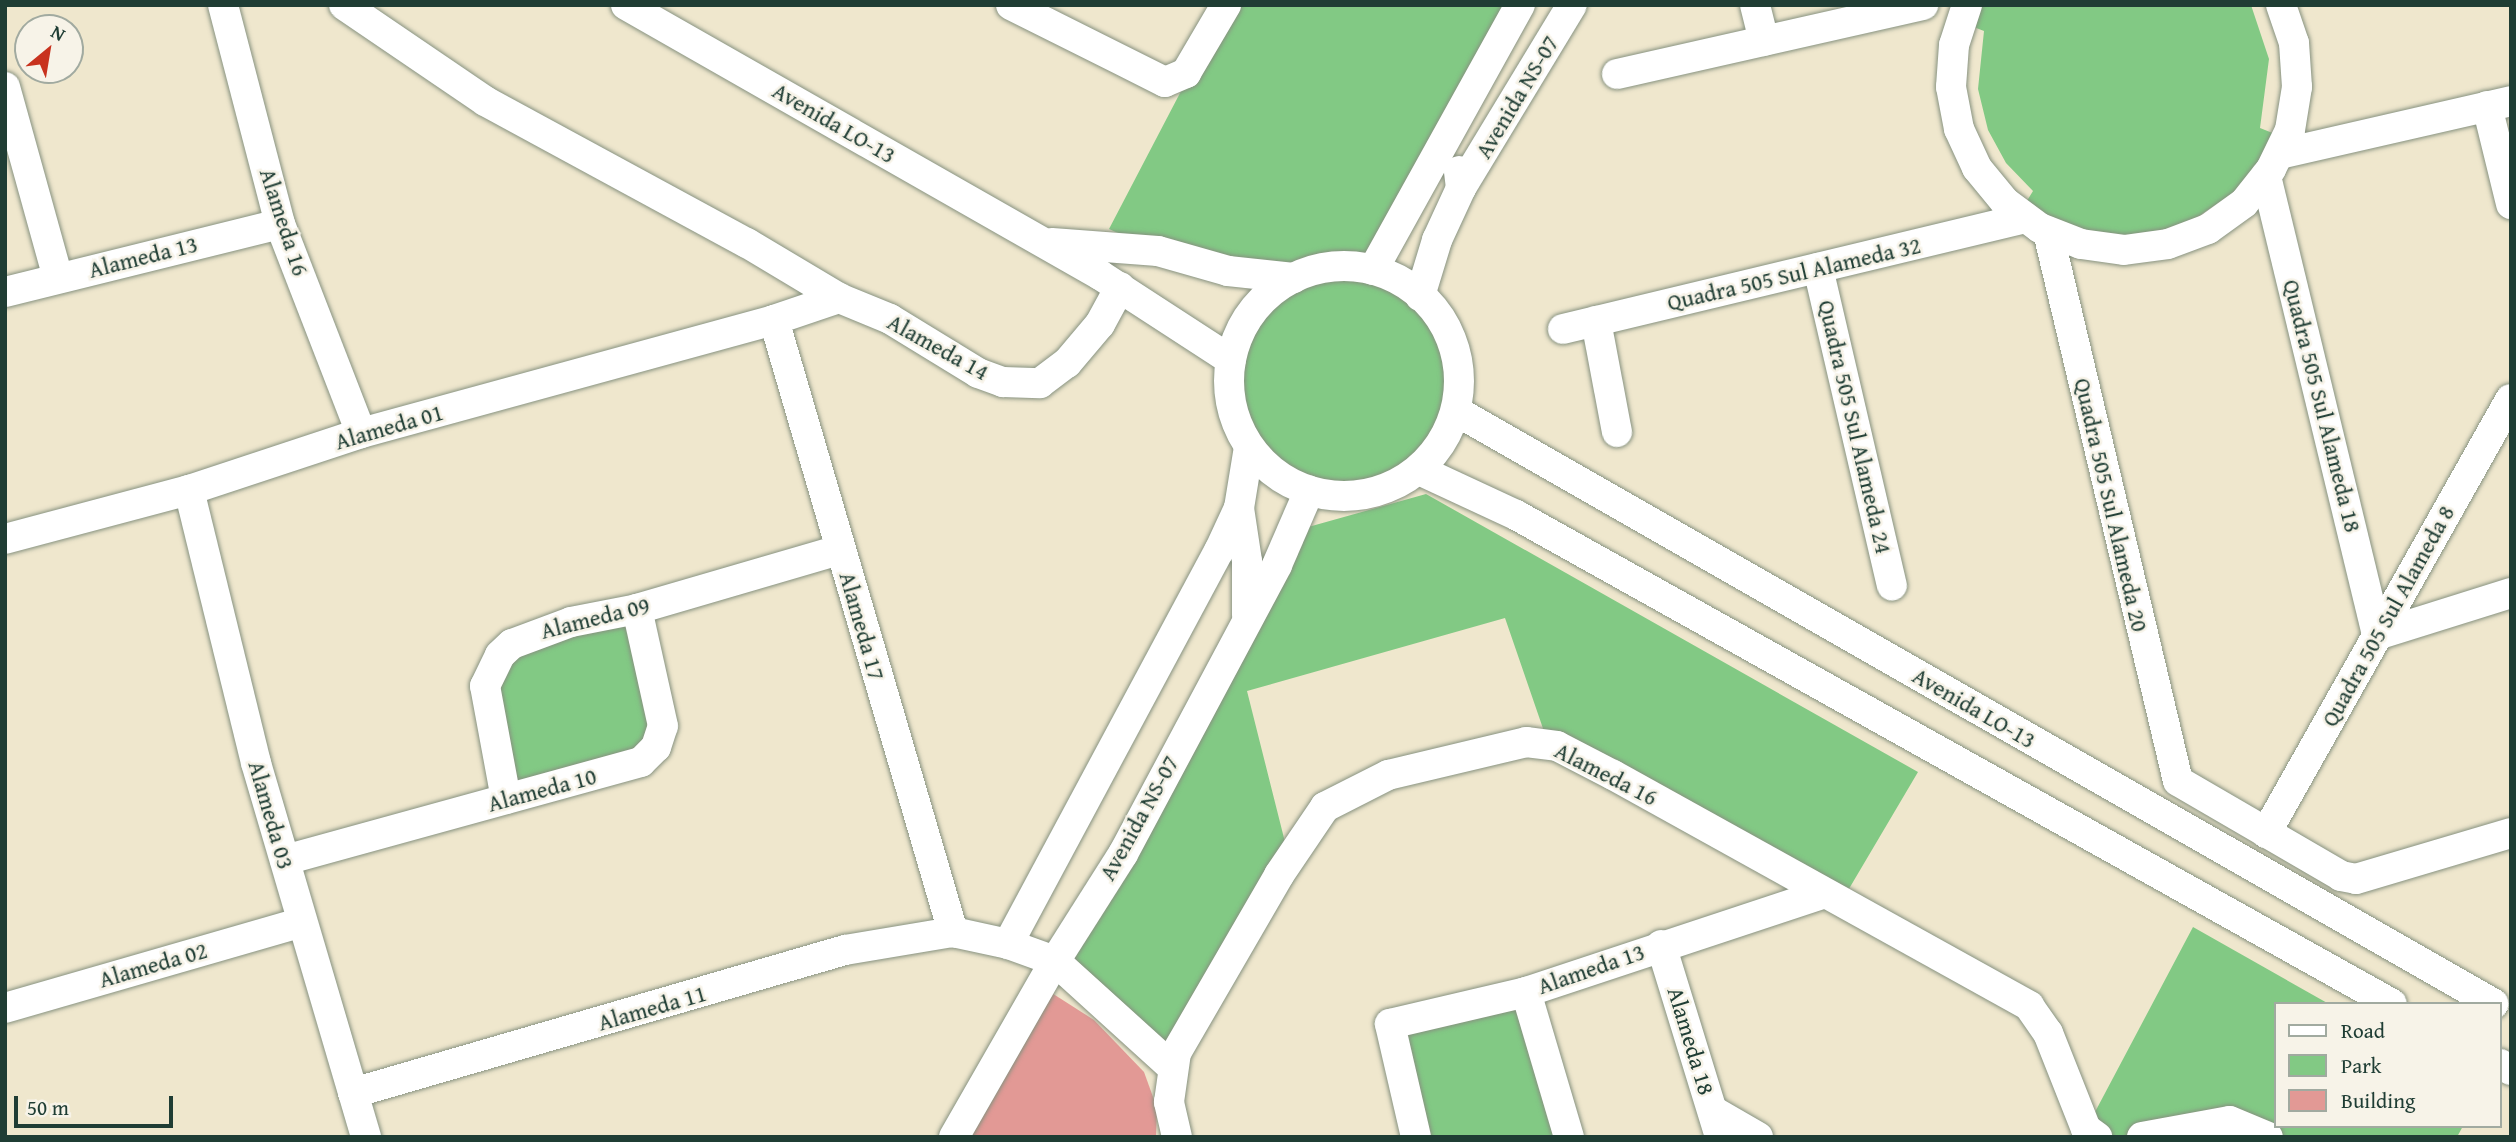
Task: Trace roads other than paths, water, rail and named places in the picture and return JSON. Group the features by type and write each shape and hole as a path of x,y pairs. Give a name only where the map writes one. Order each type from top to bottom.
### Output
{"street":[{"name":"Alameda 16","path":"223,5 280,224 361,433"},
{"path":"344,5 485,101 747,243 839,298"},
{"name":"Avenida LO-13","path":"626,5 1120,287 1231,360"},
{"path":"1011,5 1165,82 1186,73 1226,5"},
{"name":"Avenida NS-07","path":"1373,270 1455,127 1520,5"},
{"name":"Avenida NS-07","path":"1420,296 1437,240 1461,188 1573,5"},
{"path":"1755,5 1764,41"},
{"path":"1617,74 1920,6 1941,15 1962,17 1951,70 1955,113 1965,145 1993,189 2037,225 2081,244 2124,250 2168,244 2208,229 2244,203 2273,165 2294,110 2295,52 2281,5"},
{"path":"5,87 58,278"},
{"path":"2273,165 2334,141 2499,104 2511,204"},
{"path":"2294,110 2314,134 2334,141"},
{"name":"Avenida NS-07","path":"1455,127 1461,188"},
{"name":"Quadra 505 Sul Alameda 18","path":"2273,165 2278,222 2377,635"},
{"path":"1973,231 1986,215 1993,189"},
{"path":"2244,203 2263,207 2278,222"},
{"name":"Alameda 13","path":"5,292 280,224"},
{"name":"Quadra 505 Sul Alameda 32","path":"1563,329 1973,231 2037,225"},
{"name":"Quadra 505 Sul Alameda 20","path":"2037,225 2061,289 2176,778 2266,833"},
{"name":"Avenida LO-13","path":"1042,242 1158,251 1228,271 1294,278"},
{"path":"2061,289 2068,263 2081,244"},
{"name":"Quadra 505 Sul Alameda 24","path":"1818,268 1892,585"},
{"path":"1320,269 1373,270 1420,296 1441,320 1454,348 1460,380 1456,411 1441,443 1419,470 1385,489 1348,496 1309,491 1276,473 1249,447 1230,398 1231,360 1242,327 1256,307 1294,278 1320,269"},
{"name":"Alameda 14","path":"839,298 890,319 978,373 1023,383 1040,383 1067,363 1100,324 1120,287"},
{"name":"Alameda 01","path":"5,539 189,490 361,433 774,320 839,298"},
{"name":"Alameda 17","path":"774,320 839,550 953,932"},
{"path":"1596,321 1617,432"},
{"name":"Quadra 505 Sul Alameda 8","path":"2266,833 2511,399"},
{"name":"Avenida LO-13","path":"1456,411 2490,1002"},
{"path":"1247,619 1247,561 1239,508 1249,447"},
{"path":"1419,470 1528,521 2388,1002"},
{"name":"Alameda 03","path":"189,490 256,763 285,860 300,923 366,1137"},
{"name":"Avenida NS-07","path":"954,1137 1055,961 1123,855 1294,531 1309,491"},
{"path":"1008,944 1239,508"},
{"name":"Alameda 09","path":"506,799 485,703 489,673 500,655 530,635 637,609 839,550"},
{"path":"2377,635 2511,593"},
{"name":"Alameda 10","path":"285,860 624,768 650,756 663,726 637,609"},
{"name":"Alameda 16","path":"1177,1137 1169,1102 1172,1068 1187,1033 1309,825 1325,807 1388,775 1515,743 1548,743 1613,775 1822,894 2029,1006 2043,1021 2086,1129 2096,1137"},
{"path":"2266,833 2341,876 2356,880 2511,833"},
{"name":"Alameda 13","path":"1416,1137 1391,1024 1526,992 1661,945 1822,894"},
{"name":"Alameda 02","path":"5,1008 300,923"},
{"path":"953,932 1008,944 1055,961 1172,1068"},
{"name":"Alameda 11","path":"352,1093 845,950 953,932"},
{"name":"Alameda 18","path":"1661,945 1716,1124"},
{"path":"1526,992 1569,1137"},
{"path":"2142,1137 2230,1121 2268,1137"},
{"path":"1716,1124 1758,1137"}]}
